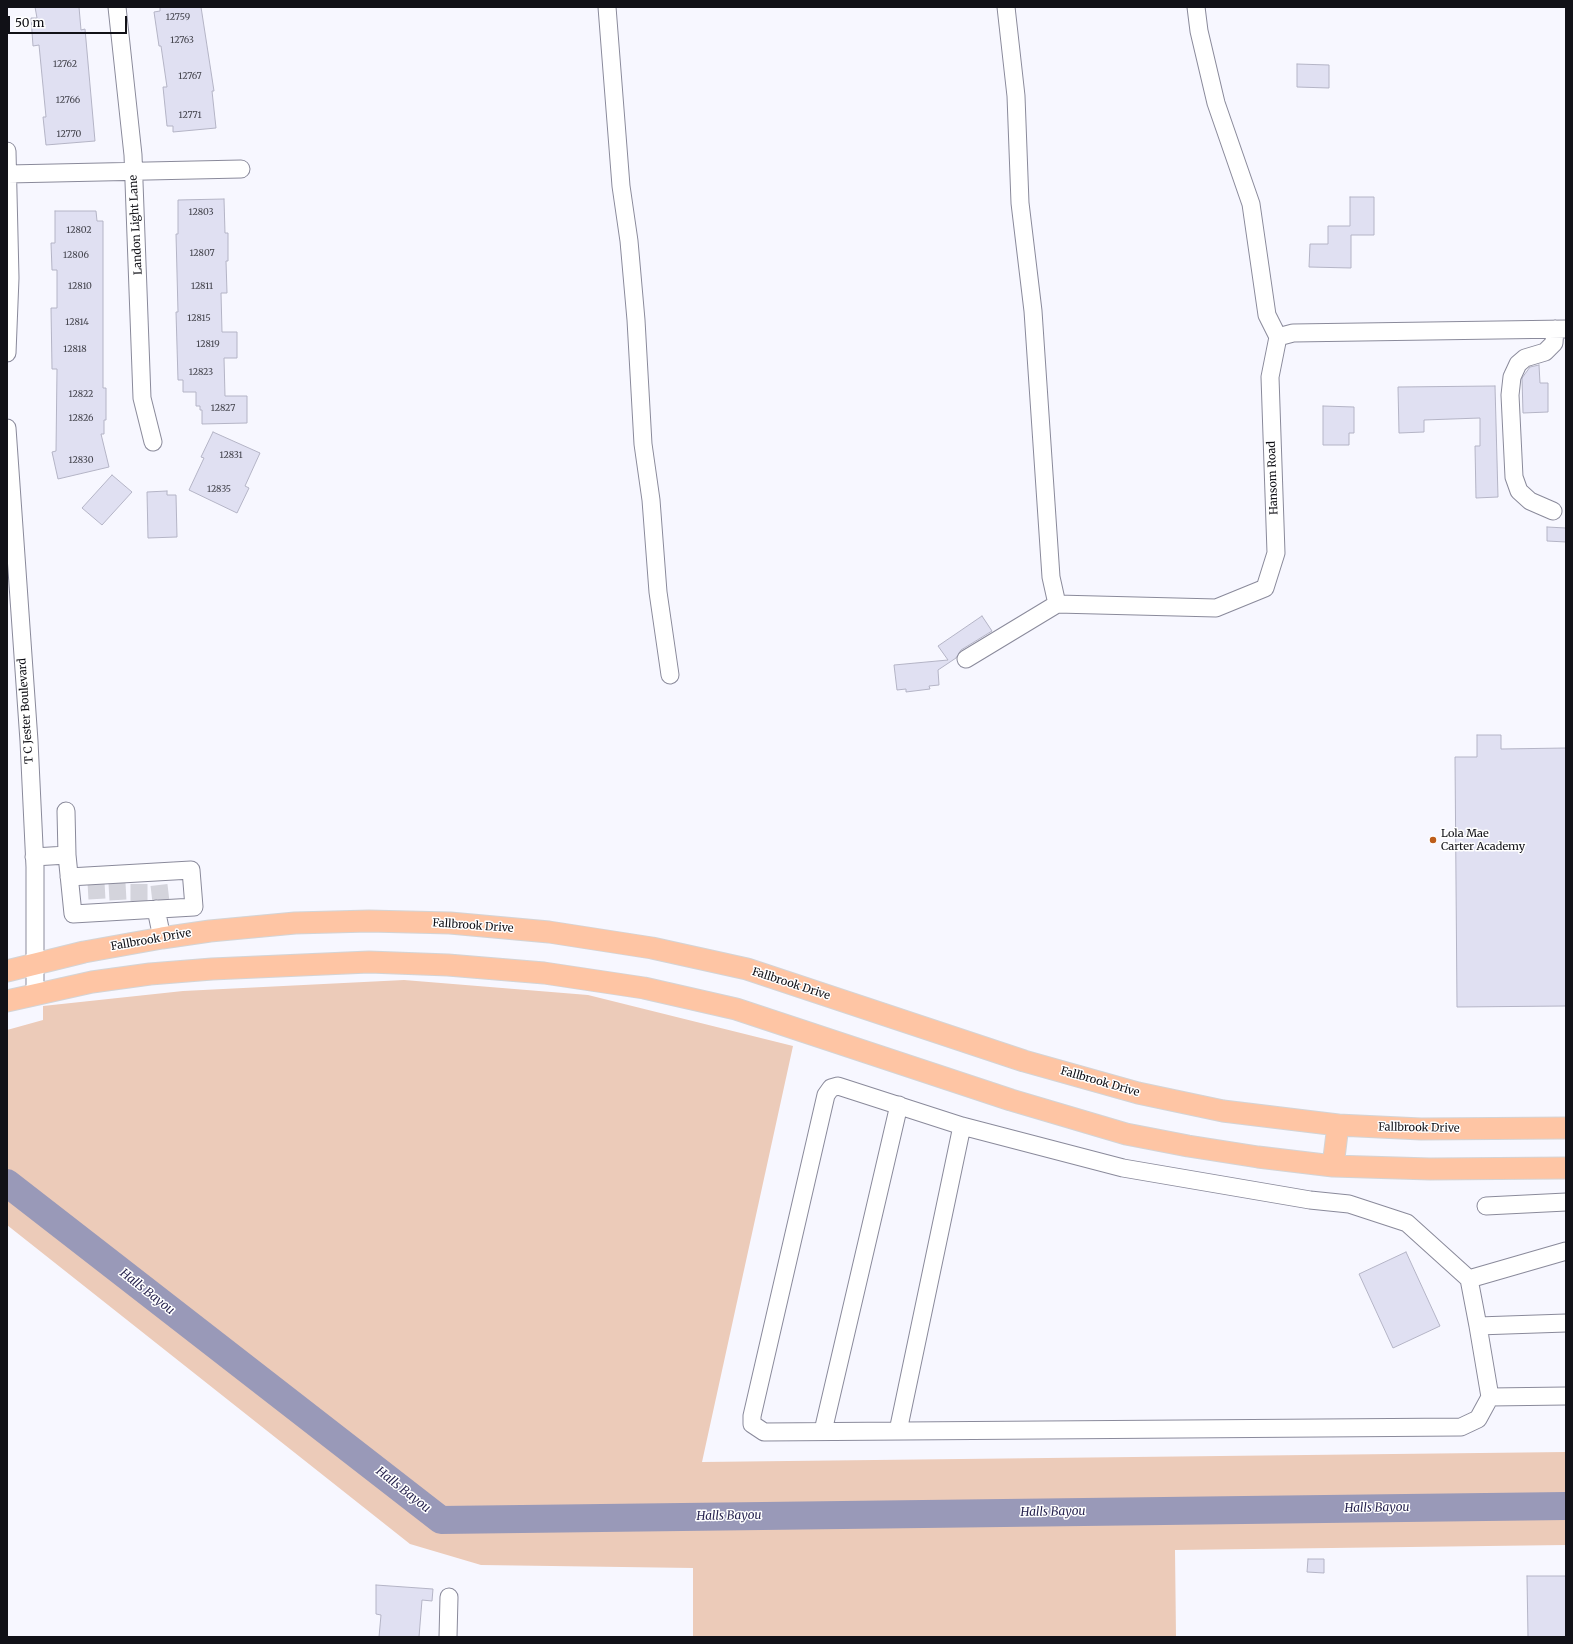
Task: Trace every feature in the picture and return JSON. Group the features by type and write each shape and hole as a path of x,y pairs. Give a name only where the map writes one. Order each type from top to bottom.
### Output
{"main road":[{"name":"Fallbrook Drive","path":"7,971 84,952 162,938 210,931 264,926 369,921 450,924 549,932 644,946 747,969 1024,1061 1138,1093 1223,1110 1338,1125 1421,1129 1566,1128"},
{"path":"7,1001 92,982 150,974 297,965 369,962 448,965 544,973 644,988 736,1009 1011,1100 1126,1134 1188,1146 1258,1157 1333,1166 1430,1169 1566,1168"},
{"path":"1333,1166 1338,1125"}],"street":[{"name":"Landon Light Lane","path":"118,7 134,170 142,398 153,442"},
{"path":"607,7 621,186 629,241 636,320 643,444 651,500 658,592 670,675"},
{"path":"966,659 1056,604 1052,577 1033,311 1020,203 1016,96 1006,7"},
{"path":"1196,7 1199,31 1216,103 1251,204 1267,315 1285,335 1561,329 1554,343 1545,352 1525,358 1518,364 1512,377 1510,395 1514,477 1519,491 1530,501 1553,511"},
{"path":"7,353 10,278 8,171 241,169"},
{"name":"Hansom Road","path":"1056,604 1216,608 1265,588 1276,553 1270,377 1285,335"},
{"name":"T C Jester Boulevard","path":"7,428 9,491 29,741 34,857 36,963 35,994"},
{"path":"66,811 67,855 69,877 73,914 98,906 194,907 191,870 159,878 96,879 69,877"},
{"path":"34,857 67,855"},
{"path":"151,906 162,938"},
{"path":"838,1086 962,1126 1124,1168 1310,1200 1349,1204 1407,1223 1469,1279 1490,1397 1478,1419 1461,1427 764,1432 752,1424 752,1416 826,1095 831,1088 838,1086"},
{"path":"822,1432 899,1105"},
{"path":"898,1431 962,1126"},
{"path":"1486,1206 1566,1202"},
{"path":"1469,1279 1566,1251"},
{"path":"1478,1326 1566,1323"},
{"path":"1490,1397 1566,1396"},
{"path":"448,1637 449,1597"}],"shaded area":[{"path":"404,980 588,995 793,1046 702,1462 1566,1452 1566,1545 1175,1550 1176,1637 693,1637 693,1568 481,1565 410,1544 7,1225 7,1030 43,1020 43,1006 183,991"}],"building":[{"path":"35,7 79,7 81,30 85,29 95,141 46,145 43,117 46,117 39,45 33,46 31,18 37,18"},
{"path":"160,7 201,7 214,91 212,91 216,128 173,132 173,126 167,126 163,87 167,87 154,12 160,11"},
{"path":"1297,64 1329,65 1329,88 1297,87"},
{"path":"1350,197 1374,197 1374,235 1351,235 1351,268 1309,267 1310,244 1328,244 1328,226 1350,226"},
{"path":"224,199 225,233 228,233 228,261 226,261 227,293 221,293 222,332 237,332 237,358 224,358 225,396 247,396 247,423 202,424 202,410 200,410 200,406 196,406 196,392 183,392 183,380 178,380 176,234 178,234 178,200"},
{"path":"55,211 96,211 97,221 103,221 103,388 106,388 106,420 104,420 104,434 101,434 109,467 58,479 52,452 56,451 57,369 52,369 51,308 57,308 57,270 52,270 51,243 55,243"},
{"path":"1539,365 1540,383 1548,383 1548,412 1523,413 1522,378 1530,367"},
{"path":"1495,386 1498,497 1476,498 1475,446 1480,446 1480,418 1424,420 1424,432 1399,433 1398,387"},
{"path":"1323,406 1354,407 1354,433 1349,433 1349,445 1323,445"},
{"path":"213,432 260,453 245,486 249,488 237,513 189,490 204,458 201,457"},
{"path":"112,475 132,492 102,525 82,508"},
{"path":"167,491 167,495 176,495 177,537 148,538 147,492"},
{"path":"1547,527 1566,528 1566,542 1547,541"},
{"path":"982,616 992,631 961,650 956,658 938,670 939,685 929,686 930,689 906,692 906,689 897,690 894,665 948,660 938,646"},
{"path":"1477,735 1501,735 1501,749 1566,748 1566,1006 1457,1007 1455,757 1477,757"},
{"path":"1406,1252 1440,1326 1393,1348 1359,1274"},
{"path":"1308,1559 1324,1559 1324,1573 1307,1572"},
{"path":"1527,1576 1566,1576 1566,1637 1528,1637"},
{"path":"376,1585 433,1589 432,1601 422,1600 419,1637 379,1637 381,1615 376,1614"}],"waterway":[{"name":"Halls Bayou","path":"7,1183 441,1520 1566,1506"}],"tunnel":[{"path":"96,882 97,900"},
{"path":"117,883 118,901"},
{"path":"139,884 139,901"},
{"path":"159,885 161,902"}],"place":[{"name":"Lola Mae Carter Academy","path":"1433,840"}]}
